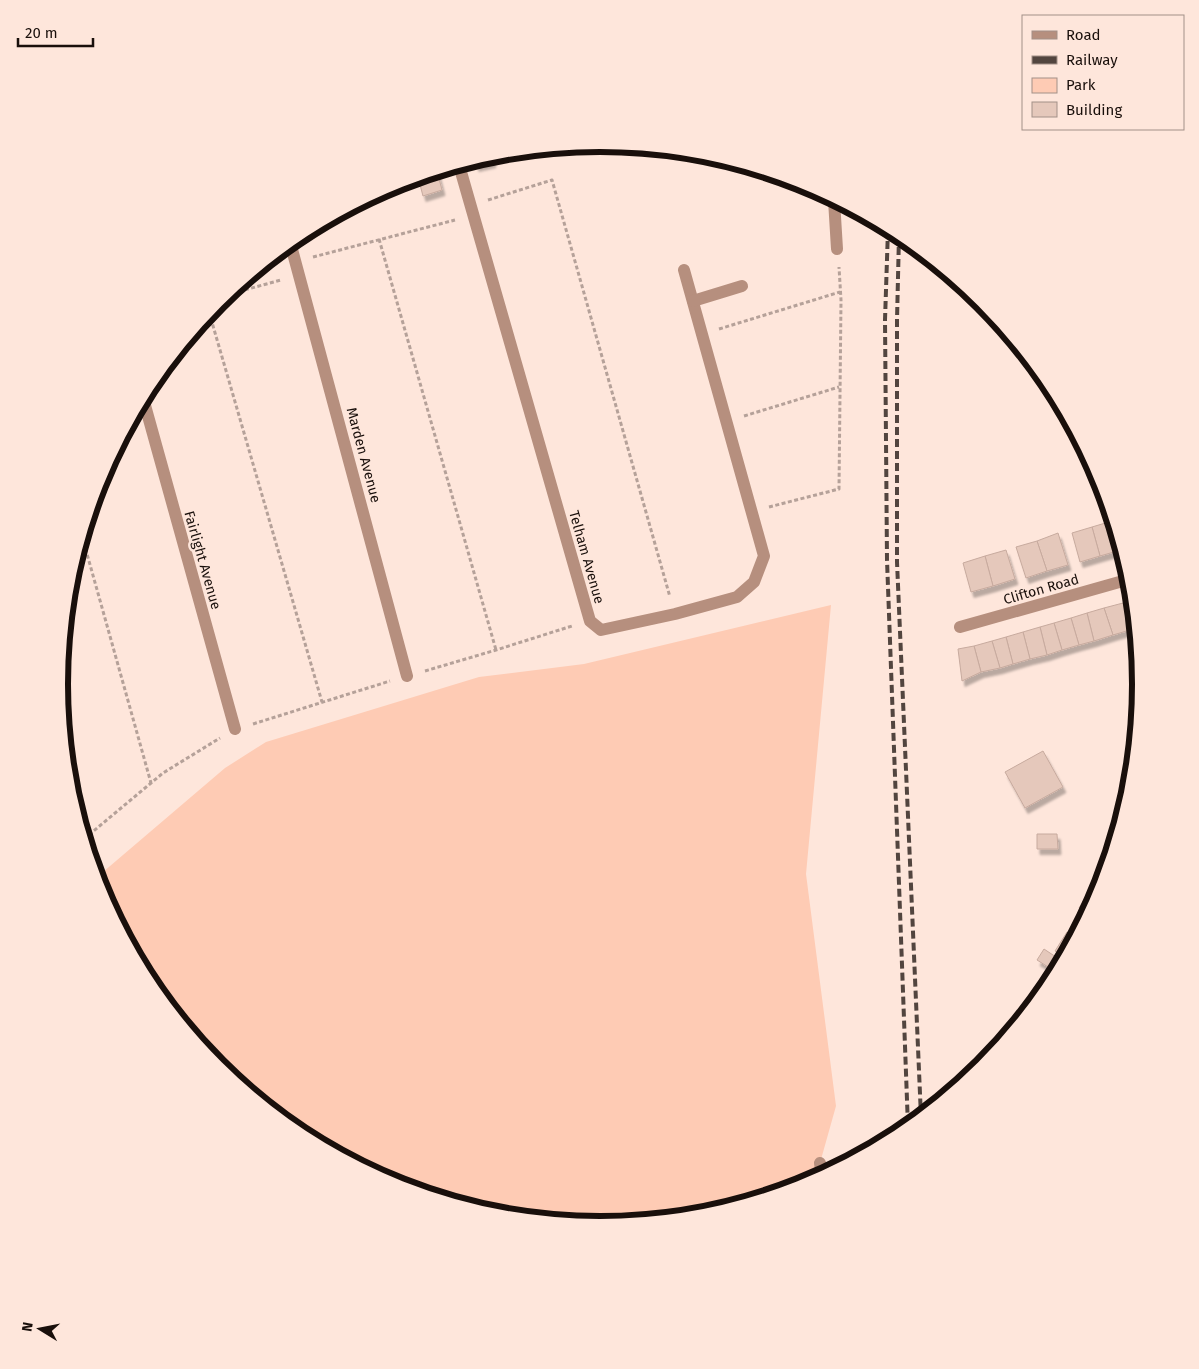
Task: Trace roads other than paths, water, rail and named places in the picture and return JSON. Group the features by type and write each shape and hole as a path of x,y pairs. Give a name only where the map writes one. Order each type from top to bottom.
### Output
{"street":[{"name":"Telham Avenue","path":"461,171 590,621 601,630 675,614 737,597 754,582 764,556 684,270"},
{"path":"834,207 837,249"},
{"name":"Marden Avenue","path":"293,250 407,676"},
{"path":"693,301 742,286"},
{"name":"Fairlight Avenue","path":"146,407 235,729"},
{"name":"Clifton Road","path":"960,628 1121,582"}],"railway":[{"path":"888,237 885,320 887,560 908,1118"},
{"path":"899,245 897,562 921,1109"}]}
